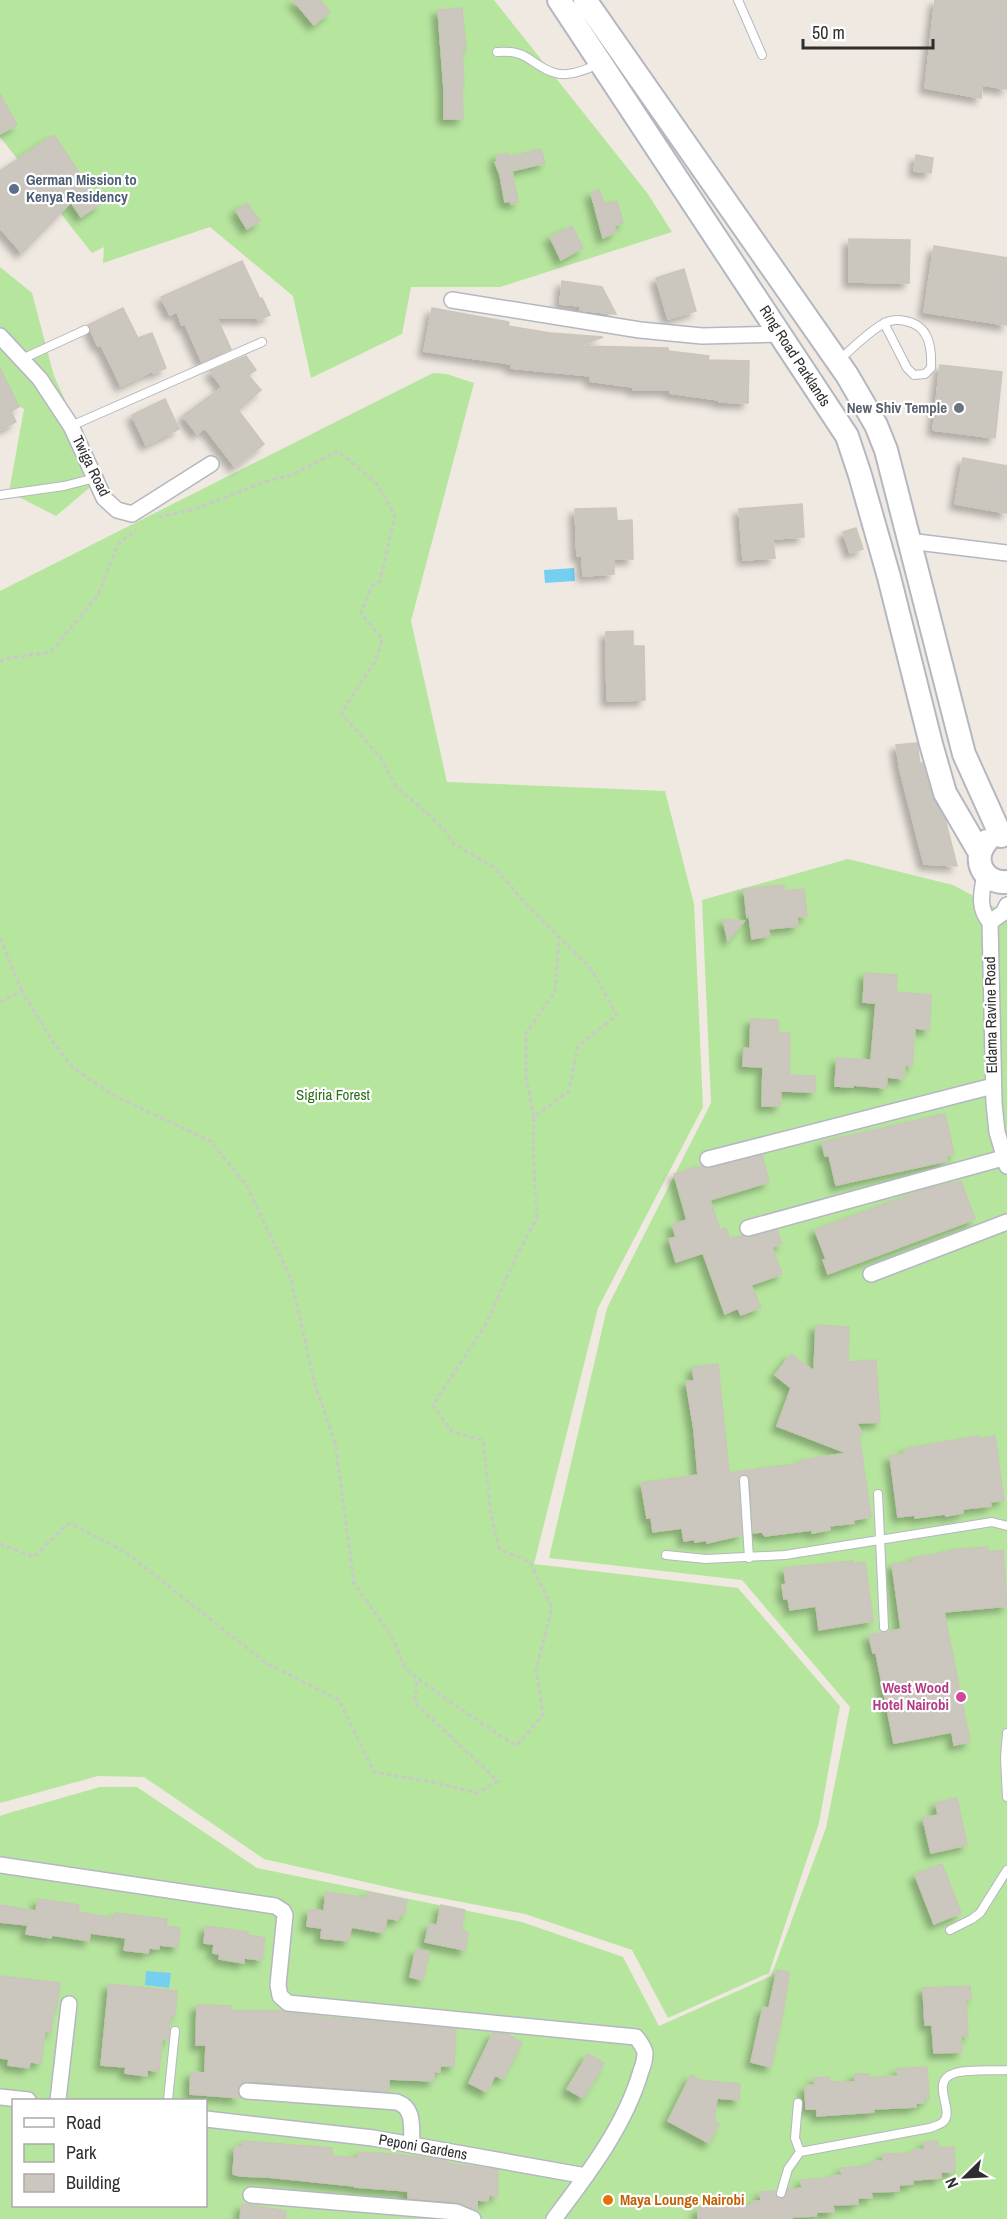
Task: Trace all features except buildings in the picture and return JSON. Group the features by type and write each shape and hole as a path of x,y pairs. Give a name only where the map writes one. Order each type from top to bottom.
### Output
{"street":[{"name":"Ring Road Parklands","path":"559,0 847,436 889,577 945,793 982,864"},
{"name":"Ring Road Parklands","path":"585,0 838,361 876,425 886,450 964,754 1004,836"},
{"path":"452,300 640,330 702,336 780,334"},
{"name":"Twiga Road","path":"0,336 40,379 71,426 104,498 117,510 132,514 210,464"},
{"path":"909,542 1007,553"},
{"path":"889,577 916,569"},
{"path":"1004,836 987,841 982,864 997,882 1007,882"},
{"name":"Eldama Ravine Road","path":"982,864 981,904 990,922 993,1086 997,1132 1005,1163"},
{"path":"990,922 1003,913 1007,905"},
{"path":"708,1159 993,1086"},
{"path":"748,1228 1005,1163"},
{"path":"871,1274 1007,1222"},
{"path":"0,1865 276,1906 283,1911 285,1920 278,1985 280,1996 288,2003 636,2037 645,2053 638,2081 623,2116 586,2176 554,2219"},
{"path":"58,2099 69,2004"},
{"path":"246,2091 397,2102 405,2105 410,2111 412,2144"},
{"path":"0,2097 19,2099"},
{"name":"Peponi Gardens","path":"207,2119 412,2144 586,2176"},
{"path":"251,2195 456,2212 472,2219"}],"lane":[{"path":"738,0 762,55"},
{"path":"497,52 515,51 555,73 569,74 602,63"},
{"path":"838,361 884,323 899,320 920,326 927,335 932,355 931,368 925,374 914,375 907,368 884,323"},
{"path":"22,360 85,330"},
{"path":"71,426 262,342"},
{"path":"0,495 64,486 95,478"},
{"path":"744,1480 749,1558"},
{"path":"878,1494 884,1627"},
{"path":"666,1555 706,1559 785,1555 880,1538 992,1522 1007,1526"},
{"path":"1007,1733 1005,1758 1007,1797"},
{"path":"950,1930 980,1913 1007,1870"},
{"path":"168,2099 175,2031"},
{"path":"781,2193 788,2169 800,2152 930,2128 943,2122 947,2116 942,2087 944,2080 954,2073 1007,2070"},
{"path":"798,2103 795,2138 800,2152"}],"path":[{"path":"149,519 195,509 264,482 292,475 338,451 377,484 395,515 380,581 372,586 361,613 382,639 375,662 341,713 380,757 396,786 442,827 454,844 495,868 528,906 591,969 617,1015 578,1046 569,1091 534,1117"},
{"path":"0,662 4,659 51,652 98,595 118,544 141,525"},
{"path":"0,938 22,991 53,1042 73,1068 115,1096 210,1141 247,1186 291,1279 315,1385 335,1443 354,1583 392,1637 406,1670 516,1746 543,1715 536,1670 552,1608 530,1562 499,1549 491,1515 483,1440 452,1432 433,1405 486,1324 516,1257 537,1218 533,1153 534,1117 526,1078 526,1033 555,992 559,937"},
{"path":"0,1002 22,991"},
{"path":"0,1544 34,1557 69,1523 124,1551 266,1663 339,1700 374,1772 433,1782 477,1793 498,1781 415,1703 417,1678"}],"green space":[{"path":"0,0 494,0 648,194 672,232 500,287 411,287 402,334 311,378 293,296 210,227 103,263 104,247 92,253 0,137"},
{"path":"0,267 32,293 54,376 101,478 56,516 9,492 24,409 0,396"},
{"name":"Sigiria Forest","path":"433,373 447,374 474,383 411,621 447,782 665,791 694,904 703,1107 598,1308 534,1564 738,1588 840,1706 819,1823 769,1973 668,2018 632,1950 525,1914 409,1892 264,1859 144,1777 98,1776 0,1803 0,591"},
{"path":"848,859 953,885 1007,914 1007,2219 0,2219 0,1816 9,1813 100,1787 137,1787 257,1868 522,1922 623,1957 659,2026 771,1976 826,1828 850,1707 742,1580 549,1558 607,1308 711,1103 702,900"}],"water":[{"path":"574,568 575,581 545,583 544,570"},
{"path":"146,1971 171,1973 169,1988 145,1985"}],"place":[{"name":"German Mission to Kenya Residency","path":"14,189"},
{"name":"New Shiv Temple","path":"959,408"},
{"name":"West Wood Hotel Nairobi","path":"961,1697"},
{"name":"Maya Lounge Nairobi","path":"608,2200"}]}
